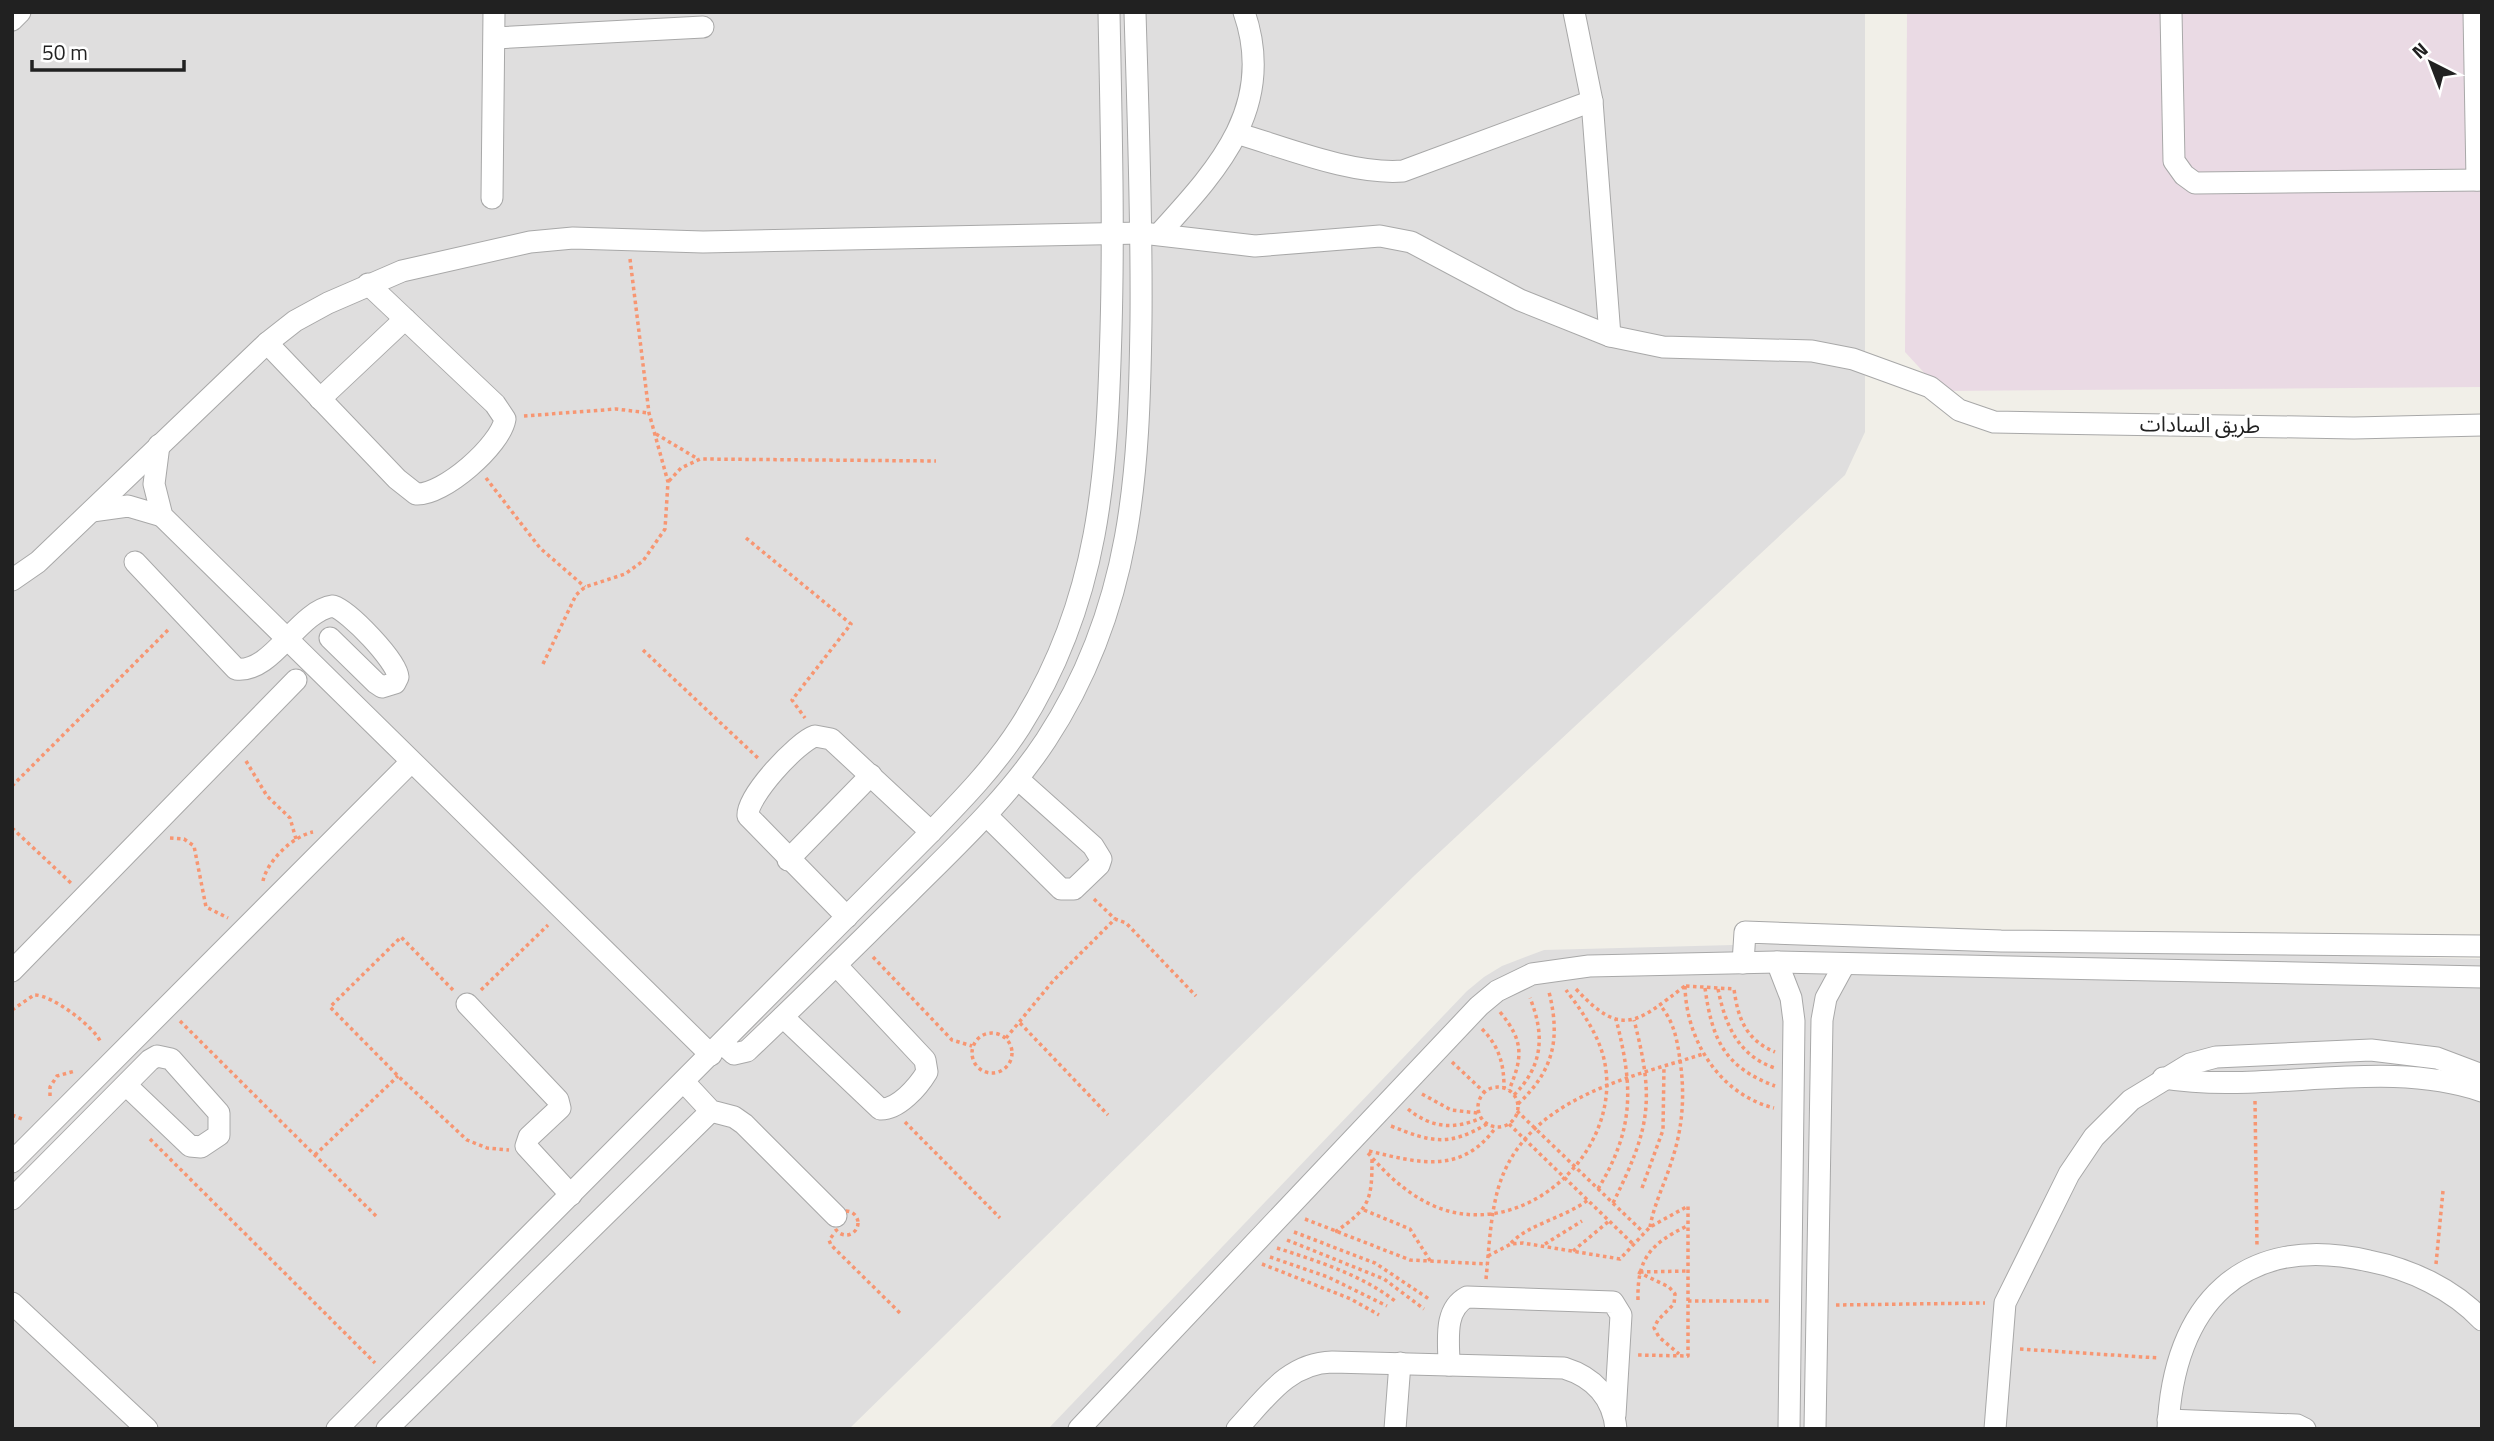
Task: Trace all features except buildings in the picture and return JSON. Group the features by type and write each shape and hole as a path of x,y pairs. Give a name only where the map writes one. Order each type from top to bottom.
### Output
{"street":[{"path":"12,20 20,12"},
{"path":"492,198 494,12"},
{"path":"337,1429 931,832 995,764 1021,725 1062,645 1089,567 1105,464 1114,235 1109,12"},
{"path":"92,511 128,506 162,516 411,762 717,1050 743,1054 987,816 1018,779 1046,739 1078,681 1119,573 1130,526 1137,465 1150,233 1135,12"},
{"path":"1150,233 1208,178 1238,134 1248,106 1253,75 1244,12"},
{"path":"1574,12 1592,101 1610,337"},
{"path":"2171,12 2174,161 2184,176 2195,183 2479,180 2474,12"},
{"path":"495,38 703,27"},
{"path":"1238,134 1354,166 1387,172 1402,171 1592,101"},
{"name":"طريق السادات","path":"12,580 38,562 267,343 295,321 368,284 402,271 491,249 573,239 703,242 1150,233 1255,246 1395,237 1426,248 1520,300 1610,337 1663,347 1812,351 1866,363 1930,387 1959,410 1994,422 2354,428 2482,425"},
{"path":"267,343 397,479 416,494 441,489 474,462 499,436 505,419 495,404 368,284"},
{"path":"320,399 404,318"},
{"path":"159,445 154,484 162,516"},
{"path":"135,562 236,669 245,670 257,664 317,611 327,607 339,608 394,664 398,677 394,683 382,687 330,638"},
{"path":"12,971 296,680"},
{"path":"847,917 788,860 748,816 752,798 808,738 824,737 838,744 931,832"},
{"path":"12,1162 411,762"},
{"path":"788,860 871,775"},
{"path":"987,816 1061,890 1074,890 1099,865 1098,853 1018,779"},
{"path":"1743,963 1745,932 2001,941 2482,946"},
{"path":"1777,962 1791,998 1794,1021 1788,1429"},
{"path":"1079,1429 1467,1019 1488,999 1522,978 1544,971 1589,966 1777,962 2482,977"},
{"path":"783,1017 872,1105 880,1109 892,1108 923,1079 927,1066 920,1054 836,965"},
{"path":"1815,1429 1822,1020 1826,998 1844,965"},
{"path":"467,1004 560,1104 557,1111 526,1142 529,1151 570,1195"},
{"path":"1794,1021 1822,1020"},
{"path":"1995,1429 2005,1303 2046,1217 2094,1137 2131,1100 2162,1078 2190,1064 2216,1057 2330,1050 2407,1053 2437,1058 2482,1075"},
{"path":"12,1199 125,1085 150,1060 157,1056 171,1059 219,1113 219,1135 201,1147 190,1146 125,1085"},
{"path":"2162,1078 2210,1084 2326,1077 2435,1079 2482,1091"},
{"path":"684,1082 711,1111 739,1119 836,1223"},
{"path":"387,1429 711,1111"},
{"path":"2305,1429 2297,1425 2168,1424 2179,1360 2194,1323 2216,1294 2258,1263 2294,1254 2343,1254 2390,1265 2434,1284 2482,1320"},
{"path":"1449,1365 1450,1316 1453,1308 1467,1297 1613,1302 1621,1315 1629,1354 1616,1424"},
{"path":"12,1303 147,1429"},
{"path":"1237,1429 1281,1382 1304,1366 1332,1362 1564,1368 1578,1373 1602,1392 1616,1424"},
{"path":"1395,1429 1399,1363"}],"path":[{"path":"543,664 569,607 585,587 625,574 643,561 658,544 665,529 668,482 649,413 627,239"},
{"path":"505,419 589,410 649,413"},
{"path":"656,435 700,459"},
{"path":"668,482 681,468 700,459 936,461"},
{"path":"474,462 540,548 585,587"},
{"path":"746,538 850,624 792,700 793,706 824,737"},
{"path":"12,786 184,613"},
{"path":"643,650 774,773"},
{"path":"237,741 260,786 290,817 296,839"},
{"path":"12,828 86,896"},
{"path":"143,837 184,839 190,842 197,851 206,907 246,926"},
{"path":"1079,885 1115,919 1126,923 1196,996"},
{"path":"529,1151 487,1148 467,1140 398,1076 330,1007 401,937 467,1004 565,909"},
{"path":"1006,1038 1053,981 1115,919"},
{"path":"859,942 952,1040 972,1046"},
{"path":"1518,1104 1538,1083 1552,1056 1553,1012 1544,971"},
{"path":"1514,1095 1536,1066 1541,1040 1536,1015 1522,978"},
{"path":"1496,1127 1479,1148 1464,1157 1441,1161 1411,1161 1366,1150 1403,1189 1434,1206 1469,1214 1492,1213 1525,1203 1565,1178 1600,1127 1606,1084 1598,1042 1562,987 1586,985"},
{"path":"1574,986 1598,1010 1616,1019 1634,1020 1685,986"},
{"path":"1672,986 1734,989 1741,1024 1752,1038 1764,1047 1793,1085"},
{"path":"1685,986 1688,1017 1703,1054 1720,1076 1742,1093 1766,1106 1793,1085"},
{"path":"1705,988 1708,1014 1725,1055 1759,1080 1793,1085"},
{"path":"1718,989 1723,1014 1740,1046 1793,1085"},
{"path":"12,1010 34,995 48,996 94,1032 101,1043 100,1049"},
{"path":"1488,999 1511,1026 1520,1049 1518,1068 1506,1089"},
{"path":"1650,1227 1679,1132 1684,1083 1673,1024 1660,1005"},
{"path":"166,1007 379,1219"},
{"path":"1467,1019 1479,1026 1497,1047 1506,1089"},
{"path":"1598,1189 1615,1160 1625,1130 1628,1077 1616,1019"},
{"path":"1613,1203 1644,1129 1647,1072 1634,1020"},
{"path":"1020,1022 1108,1115"},
{"path":"991,1033 1006,1038 1010,1044 1011,1060 1007,1067 993,1074 984,1073 973,1062 972,1046 983,1035 991,1033"},
{"path":"1438,1049 1483,1092"},
{"path":"1485,1298 1492,1213 1504,1171 1535,1129 1579,1097 1606,1084 1703,1054"},
{"path":"1643,1188 1663,1130 1664,1066"},
{"path":"61,1112 50,1094 57,1076 76,1071 92,1082"},
{"path":"315,1155 398,1076"},
{"path":"2255,1082 2258,1263"},
{"path":"1402,1088 1438,1105 1464,1113 1478,1113"},
{"path":"1402,1088 1415,1115 1436,1125 1459,1126 1481,1118"},
{"path":"1490,1088 1506,1089 1514,1095 1518,1104 1509,1124 1496,1127 1487,1124 1478,1113 1479,1098 1490,1088"},
{"path":"892,1108 1000,1218"},
{"path":"1517,1111 1643,1232"},
{"path":"1372,1119 1418,1136 1442,1141 1458,1140 1487,1124"},
{"path":"1509,1124 1633,1244"},
{"path":"149,1139 389,1376"},
{"path":"1335,1232 1364,1210 1371,1195 1372,1158"},
{"path":"2434,1284 2443,1191"},
{"path":"1488,1256 1511,1244 1522,1233 1566,1215 1588,1200"},
{"path":"1511,1244 1543,1245 1620,1259 1643,1232 1688,1206 1688,1356 1629,1354"},
{"path":"1364,1210 1410,1229 1431,1262"},
{"path":"1543,1245 1582,1221"},
{"path":"1573,1251 1609,1221"},
{"path":"836,1223 829,1240 831,1245 902,1315"},
{"path":"1638,1303 1638,1272 1661,1241 1688,1226"},
{"path":"1262,1235 1335,1232 1410,1260 1488,1265"},
{"path":"1262,1235 1375,1263 1429,1299"},
{"path":"1262,1235 1361,1280 1395,1301"},
{"path":"1262,1235 1328,1277 1387,1306"},
{"path":"1262,1235 1384,1279 1424,1309"},
{"path":"1262,1235 1351,1299 1379,1315"},
{"path":"1638,1272 1688,1271"},
{"path":"1638,1272 1669,1287 1675,1294 1674,1304 1654,1328 1659,1337 1681,1356"},
{"path":"1688,1301 1790,1301"},
{"path":"1817,1305 2005,1303"},
{"path":"1629,1354 1638,1342"},
{"path":"2000,1347 2179,1360"}],"shaded area":[{"path":"12,12 1865,12 1865,432 1845,475 1415,875 849,1429 12,1429"},
{"path":"1907,12 2482,12 2482,387 1941,391 1905,352"},
{"path":"1806,943 2482,959 2482,1429 1048,1429 1467,991 1484,977 1502,966 1544,950"}]}
